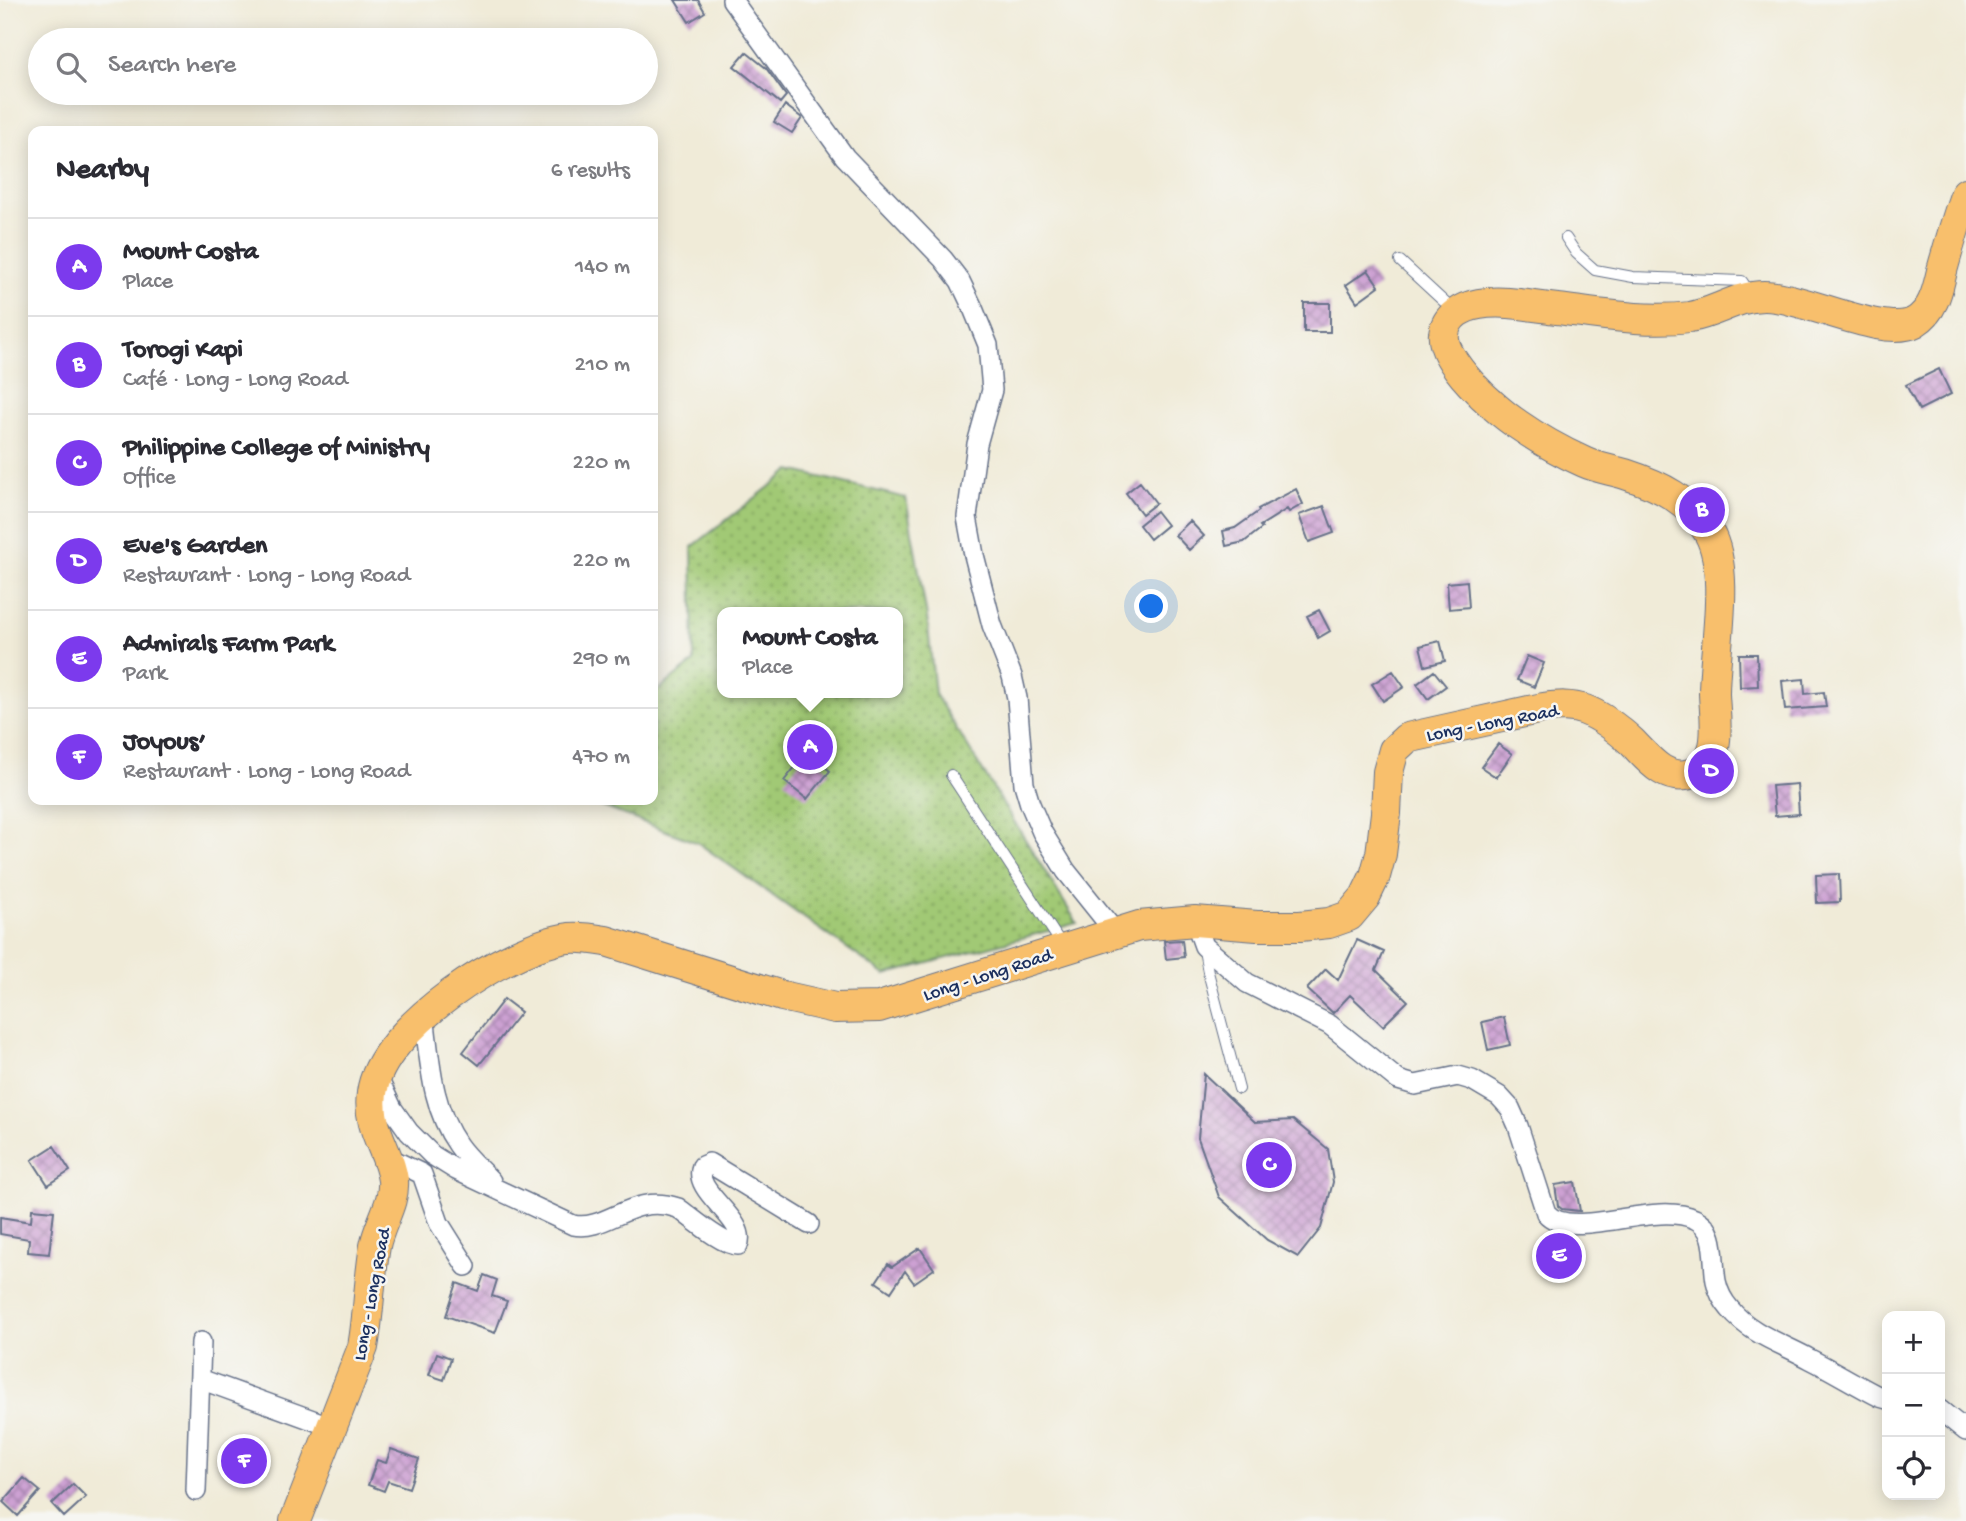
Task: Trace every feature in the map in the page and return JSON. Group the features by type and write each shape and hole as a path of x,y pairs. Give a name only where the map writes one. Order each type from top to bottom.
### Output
{"main road":[{"path":"1455,313 1479,304 1492,303 1648,318 1693,316 1746,298 1781,298 1881,326 1900,327 1914,323 1926,313 1934,300 1957,215 1966,193"},
{"name":"Long - Long Road","path":"295,1521 363,1347 369,1317 376,1243 388,1208 393,1182 387,1157 376,1136 372,1113 371,1094 376,1074 394,1046 448,995 524,952 569,938 606,941 782,996 835,1008 879,1007 1139,926 1199,933 1257,926 1329,923 1349,916 1365,897 1375,876 1386,813 1388,772 1394,750 1407,738 1563,706 1587,711 1606,722 1666,774 1688,775 1707,763 1717,738 1715,678 1720,596 1716,549 1710,535 1687,503 1665,490 1626,474 1586,463 1514,423 1455,366 1445,350 1444,330 1455,313"}],"street":[{"path":"732,0 845,157 943,259 960,281 988,345 992,390 977,444 967,516 974,555 992,625 1012,676 1017,698 1024,784 1030,804 1042,832 1066,871 1115,933"},
{"path":"1199,933 1247,983 1330,1025 1398,1080 1415,1085 1458,1076 1472,1080 1499,1096 1514,1117 1546,1213 1552,1220 1561,1223 1591,1223 1667,1212 1684,1214 1699,1220 1709,1232 1720,1292 1736,1317 1755,1332 1882,1398"},
{"path":"424,1015 433,1086 448,1129 468,1157 502,1191"},
{"path":"376,1074 409,1132 432,1155 456,1170 564,1222 590,1227 631,1208 649,1204 670,1205 723,1240 738,1245 740,1236 736,1226 700,1177 702,1166 709,1163 809,1224"},
{"path":"387,1157 422,1174 439,1223 466,1266"},
{"path":"196,1491 201,1342"},
{"path":"200,1379 332,1427"},
{"path":"1945,1414 1966,1431"}],"lane":[{"path":"1566,238 1576,253 1595,270 1633,277 1742,281 1746,287 1746,298"},
{"path":"1400,261 1455,313"},
{"path":"951,775 1064,948"},
{"path":"1199,933 1239,1089"}],"green space":[{"path":"791,470 906,498 927,617 935,694 1077,923 885,975 698,843 598,805 658,805 658,690 694,662 692,547"}],"building":[{"path":"675,0 698,0 705,12 689,22"},
{"path":"746,52 766,68 786,96 780,103 734,66"},
{"path":"785,105 802,118 792,133 774,122"},
{"path":"1368,270 1379,286 1357,302 1346,285"},
{"path":"1304,303 1330,303 1330,332 1304,332"},
{"path":"1939,369 1951,394 1919,410 1906,385"},
{"path":"1140,482 1156,503 1142,514 1126,493"},
{"path":"1296,489 1303,504 1289,512 1287,509 1260,526 1262,528 1244,542 1226,546 1223,531 1235,528 1259,511 1258,509"},
{"path":"1324,506 1334,533 1309,542 1299,515"},
{"path":"1156,511 1167,525 1150,539 1139,525"},
{"path":"1190,521 1204,536 1189,550 1175,535"},
{"path":"1467,581 1469,607 1449,609 1447,583"},
{"path":"1319,610 1330,631 1318,638 1307,616"},
{"path":"1440,641 1445,661 1425,666 1420,646"},
{"path":"1739,654 1757,654 1758,686 1740,687"},
{"path":"1527,656 1544,663 1534,687 1517,680"},
{"path":"1393,671 1404,687 1383,701 1372,684"},
{"path":"1434,671 1446,686 1428,699 1417,684"},
{"path":"1804,679 1805,694 1824,692 1826,707 1785,710 1782,681"},
{"path":"1498,744 1512,754 1496,777 1481,767"},
{"path":"807,752 830,771 807,799 784,781"},
{"path":"1797,784 1799,814 1775,816 1772,786"},
{"path":"1839,874 1840,902 1817,903 1816,875"},
{"path":"1182,940 1184,957 1166,959 1164,941"},
{"path":"1357,940 1384,952 1376,970 1408,1001 1383,1026 1350,995 1333,1013 1307,989 1326,969 1338,980"},
{"path":"504,999 521,1012 479,1065 463,1052"},
{"path":"1504,1017 1510,1045 1488,1050 1482,1022"},
{"path":"1204,1074 1255,1122 1293,1120 1328,1149 1333,1182 1321,1228 1298,1257 1267,1240 1219,1197 1198,1138"},
{"path":"54,1146 70,1171 48,1185 32,1160"},
{"path":"1575,1182 1580,1211 1562,1209 1558,1206 1555,1185"},
{"path":"32,1209 54,1211 49,1254 28,1252 29,1239 0,1234 0,1217 31,1222"},
{"path":"920,1248 934,1269 914,1283 905,1271 891,1292 876,1282 888,1264 892,1267"},
{"path":"484,1275 497,1280 492,1296 507,1301 495,1333 446,1316 457,1283 478,1291"},
{"path":"437,1353 451,1358 444,1380 429,1375"},
{"path":"391,1449 419,1459 409,1488 388,1481 384,1491 368,1485 377,1460 386,1463"},
{"path":"24,1478 40,1491 18,1516 3,1502"},
{"path":"73,1484 86,1497 64,1517 52,1504"}],"place":[{"name":"Torogi Kapi","path":"1702,510"},
{"name":"Mount Costa","path":"810,747"},
{"name":"Eve's Garden","path":"1711,771"},
{"name":"Philippine College of Ministry","path":"1269,1165"},
{"name":"Admirals Farm Park","path":"1559,1256"},
{"name":"Joyous’","path":"244,1461"}]}
